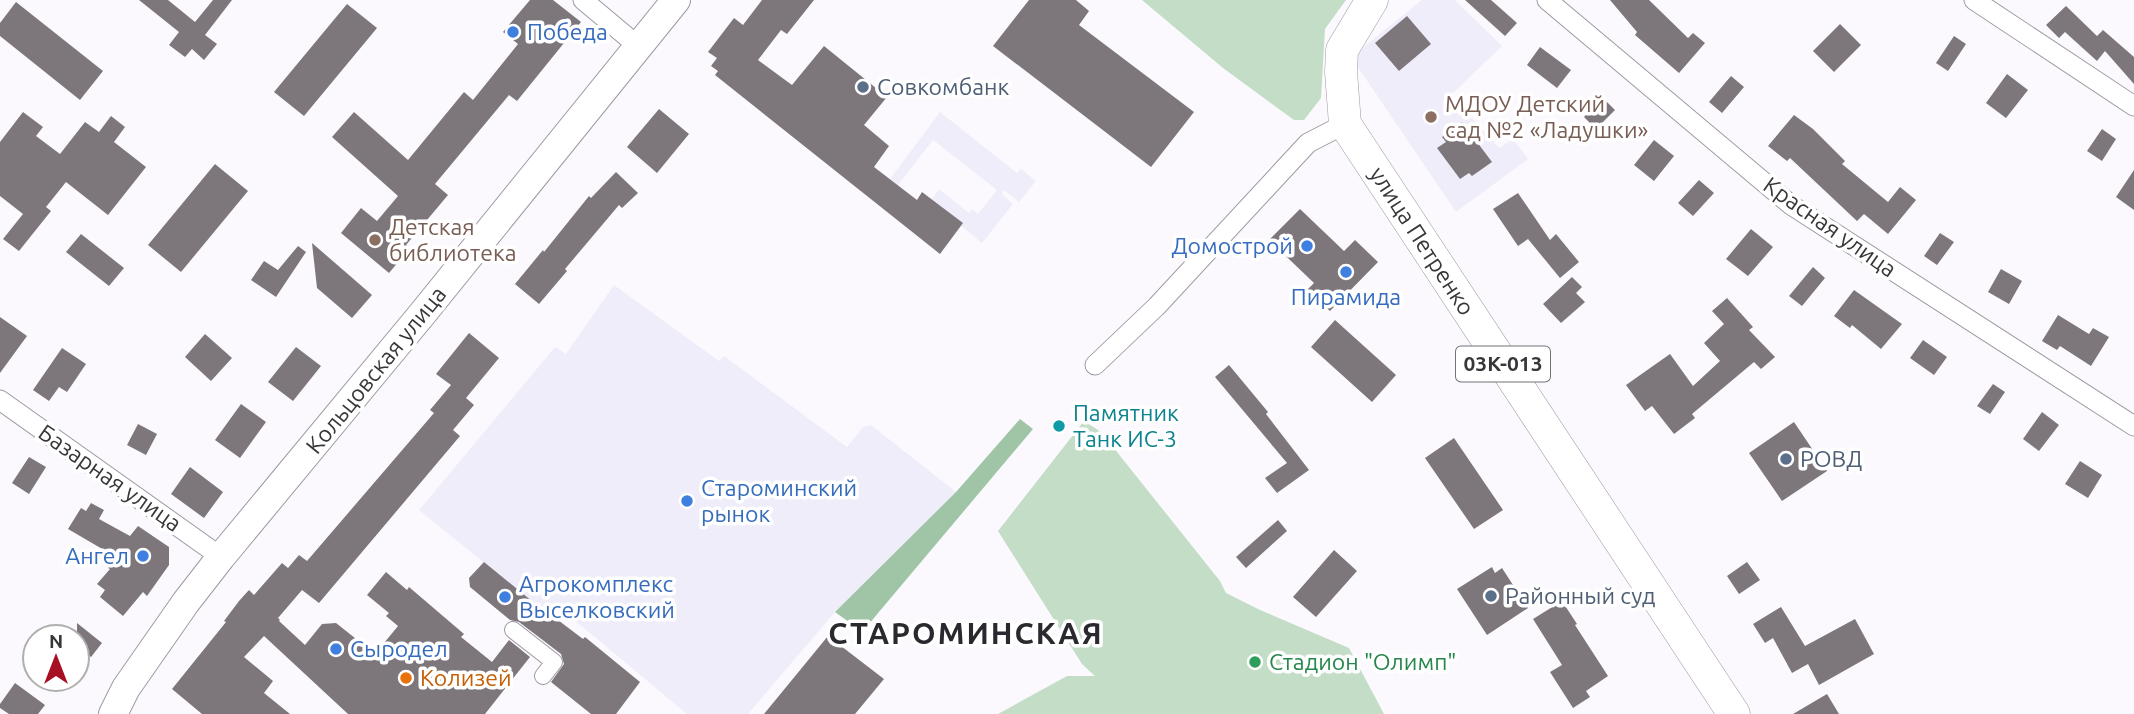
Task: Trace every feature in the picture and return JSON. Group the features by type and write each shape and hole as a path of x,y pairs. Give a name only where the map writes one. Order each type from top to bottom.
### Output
{"main road":[{"name":"Кольцовская улица","path":"113,714 133,677 220,557 423,313 676,0"},
{"name":"улица Петренко","path":"1371,0 1342,50 1345,124 1734,714"}],"street":[{"path":"583,0 638,46"},
{"name":"Красная улица","path":"1547,0 1791,205 2134,426"},
{"path":"1974,0 2134,106"},
{"path":"1096,365 1157,306 1308,143 1345,124"},
{"name":"Базарная улица","path":"0,400 220,557"},
{"path":"513,631 554,662 543,676"}],"shaded area":[{"name":"МДОУ Детский сад №2 «Ладушки»","path":"1422,0 1455,0 1502,46 1451,95 1499,148 1513,139 1528,159 1456,212 1351,57"},
{"path":"940,112 1017,173 1021,169 1036,181 1019,202 1004,190 1002,194 1013,204 982,243 932,199 939,189 969,213 972,209 978,214 997,190 933,140 898,185 890,179"},
{"name":"Староминский рынок","path":"614,285 719,361 724,356 847,447 863,427 871,425 956,492 835,612 748,714 687,714 554,603 546,613 419,510 555,347 566,354"}],"green space":[{"path":"1142,0 1346,0 1325,29 1321,98 1304,120 1294,120 1223,68"},
{"path":"1020,419 1033,429 868,625 853,625 835,612 956,492"},
{"path":"1084,421 1101,432 1220,581 1226,593 1349,648 1384,714 998,714 1067,676 1095,676 1082,664 998,531"}],"building":[{"path":"139,0 168,0 195,22 213,0 232,0 205,35 217,44 204,60 192,49 185,57 169,45 179,32"},
{"path":"530,0 553,0 581,22 517,101 509,95 435,184 448,195 406,245 410,248 389,273 341,233 361,208 377,221 398,196 332,137 354,112 408,160 464,92 473,100 518,44 503,32"},
{"path":"762,0 814,0 787,34 781,30 758,60 792,85 824,46 887,97 864,125 889,146 874,167 917,200 922,192 963,223 940,254 715,75 718,71 711,66 717,58 708,52 734,18 743,25"},
{"path":"1029,0 1076,0 1089,11 1079,25 1194,112 1151,167 993,46"},
{"path":"1465,0 1491,0 1517,23 1505,36"},
{"path":"1610,0 1649,0 1688,38 1693,33 1705,43 1679,73 1635,35 1637,32"},
{"path":"16,2 103,71 80,100 0,36 0,23"},
{"path":"347,4 377,28 304,116 274,92"},
{"path":"2066,6 2097,36 2103,30 2134,57 2134,84 2105,51 2097,61 2065,32 2059,38 2046,25"},
{"path":"1407,16 1431,44 1399,71 1375,43"},
{"path":"1840,24 1861,45 1834,72 1813,51"},
{"path":"1954,36 1966,44 1948,71 1936,63"},
{"path":"1540,47 1571,70 1557,88 1527,65"},
{"path":"2007,74 2028,90 2006,118 1986,103"},
{"path":"1731,76 1744,87 1722,113 1709,102"},
{"path":"1603,98 1615,110 1596,129 1584,117"},
{"path":"659,109 689,134 657,173 627,147"},
{"path":"23,112 43,127 36,136 60,154 85,122 99,132 111,116 125,127 114,142 146,167 108,215 66,182 46,207 51,211 19,251 3,239 23,214 0,196 0,142"},
{"path":"1794,115 1813,129 1845,161 1842,164 1888,202 1900,187 1916,200 1888,234 1864,214 1857,221 1790,158 1787,161 1768,146"},
{"path":"1462,122 1492,162 1472,176 1469,173 1460,179 1437,148 1446,142 1442,137"},
{"path":"2102,129 2116,139 2102,161 2087,151"},
{"path":"1654,140 1674,156 1654,181 1634,165"},
{"path":"215,164 248,191 181,272 148,245"},
{"path":"2134,170 2134,210 2116,197"},
{"path":"616,172 638,193 622,208 619,205 539,304 515,284 589,196 591,198"},
{"path":"1699,180 1714,193 1693,216 1678,203"},
{"path":"1518,193 1550,240 1556,234 1579,262 1560,278 1528,239 1518,246 1493,209"},
{"path":"1300,209 1344,251 1355,240 1378,262 1330,311 1307,290 1314,283 1269,240"},
{"path":"1751,229 1773,247 1748,276 1726,259"},
{"path":"1940,233 1954,242 1937,265 1924,256"},
{"path":"81,234 124,268 109,286 66,252"},
{"path":"312,243 372,295 352,318 317,288"},
{"path":"298,246 306,252 276,297 251,280 264,261 278,270"},
{"path":"1813,267 1825,278 1802,306 1789,296"},
{"path":"2001,269 2022,281 2009,304 1988,292"},
{"path":"1572,277 1582,287 1576,293 1585,302 1561,323 1543,304"},
{"path":"1854,290 1902,324 1881,349 1852,325 1850,328 1834,316"},
{"path":"1727,298 1753,327 1749,330 1775,357 1761,369 1754,362 1692,414 1695,418 1674,434 1652,406 1645,411 1626,385 1670,354 1693,386 1720,361 1704,343 1724,324 1712,311"},
{"path":"2058,315 2089,334 2093,328 2109,337 2091,366 2060,346 2057,350 2042,341"},
{"path":"0,317 27,336 0,373"},
{"path":"1335,320 1396,375 1372,402 1311,347"},
{"path":"469,333 499,358 466,398 474,405 453,430 460,436 319,603 302,590 278,618 305,645 322,624 336,623 375,654 398,626 386,616 389,613 367,595 386,572 407,590 409,587 464,634 461,637 492,662 509,640 530,657 485,714 348,714 264,636 244,657 273,681 264,693 290,714 202,714 172,689 249,590 254,595 282,563 288,568 299,555 307,561 434,413 430,410 451,385 436,374"},
{"path":"205,334 232,358 211,381 185,357"},
{"path":"1923,340 1947,357 1934,375 1910,358"},
{"path":"296,347 321,366 293,401 268,382"},
{"path":"62,348 86,364 67,392 59,387 49,401 33,390"},
{"path":"1229,365 1268,412 1266,414 1309,470 1277,493 1265,478 1287,463 1215,377"},
{"path":"1993,384 2005,392 1990,414 1977,406"},
{"path":"241,404 266,422 240,458 215,440"},
{"path":"2042,412 2059,425 2039,451 2023,439"},
{"name":"РОВД","path":"1794,422 1827,471 1782,501 1749,453"},
{"path":"138,424 157,434 146,455 127,445"},
{"path":"1454,438 1503,510 1474,529 1425,458"},
{"path":"29,457 46,467 29,494 12,483"},
{"path":"2080,461 2102,475 2088,498 2065,484"},
{"path":"190,467 223,492 204,518 171,494"},
{"path":"91,503 104,510 99,519 130,536 138,526 169,547 169,565 147,596 143,592 123,616 100,597 105,590 97,584 116,557 68,529 81,508 86,511"},
{"path":"1278,520 1287,531 1246,568 1236,557"},
{"path":"1334,550 1357,571 1316,617 1293,597"},
{"path":"484,562 549,615 583,639 585,637 640,682 616,714 591,714 551,682 564,664 561,654 519,622 510,620 470,587 469,578"},
{"path":"1747,562 1760,580 1739,594 1727,576"},
{"name":"Районный суд","path":"1492,567 1495,573 1502,568 1528,608 1487,635 1457,589"},
{"path":"1562,601 1608,676 1586,691 1590,697 1573,708 1550,672 1562,665 1533,619"},
{"path":"1781,607 1805,646 1855,619 1874,654 1819,685 1808,664 1792,673 1773,638 1765,643 1753,624"},
{"path":"91,634 102,643 91,657"},
{"path":"828,636 884,679 855,714 764,714"},
{"path":"15,683 21,687 21,693 29,693 45,705 38,714 9,714 0,708"},
{"path":"1827,694 1839,714 1793,714"}],"place":[{"name":"Победа","path":"513,32"},
{"name":"Совкомбанк","path":"863,87"},
{"name":"МДОУ Детский сад №2 «Ладушки»","path":"1431,117"},
{"name":"Детская библиотека","path":"375,240"},
{"name":"Домострой","path":"1307,246"},
{"name":"Пирамида","path":"1346,272"},
{"name":"Памятник Танк ИС-3","path":"1059,426"},
{"name":"РОВД","path":"1786,459"},
{"name":"Староминский рынок","path":"687,501"},
{"name":"Ангел","path":"143,556"},
{"name":"Районный суд","path":"1491,596"},
{"name":"Агрокомплекс Выселковский","path":"505,597"},
{"name":"Сыродел","path":"336,649"},
{"name":"Стадион \"Олимп\"","path":"1255,662"},
{"name":"Колизей","path":"406,678"}],"district":[{"name":"СТАРОМИНСКАЯ","path":"966,634"}]}
